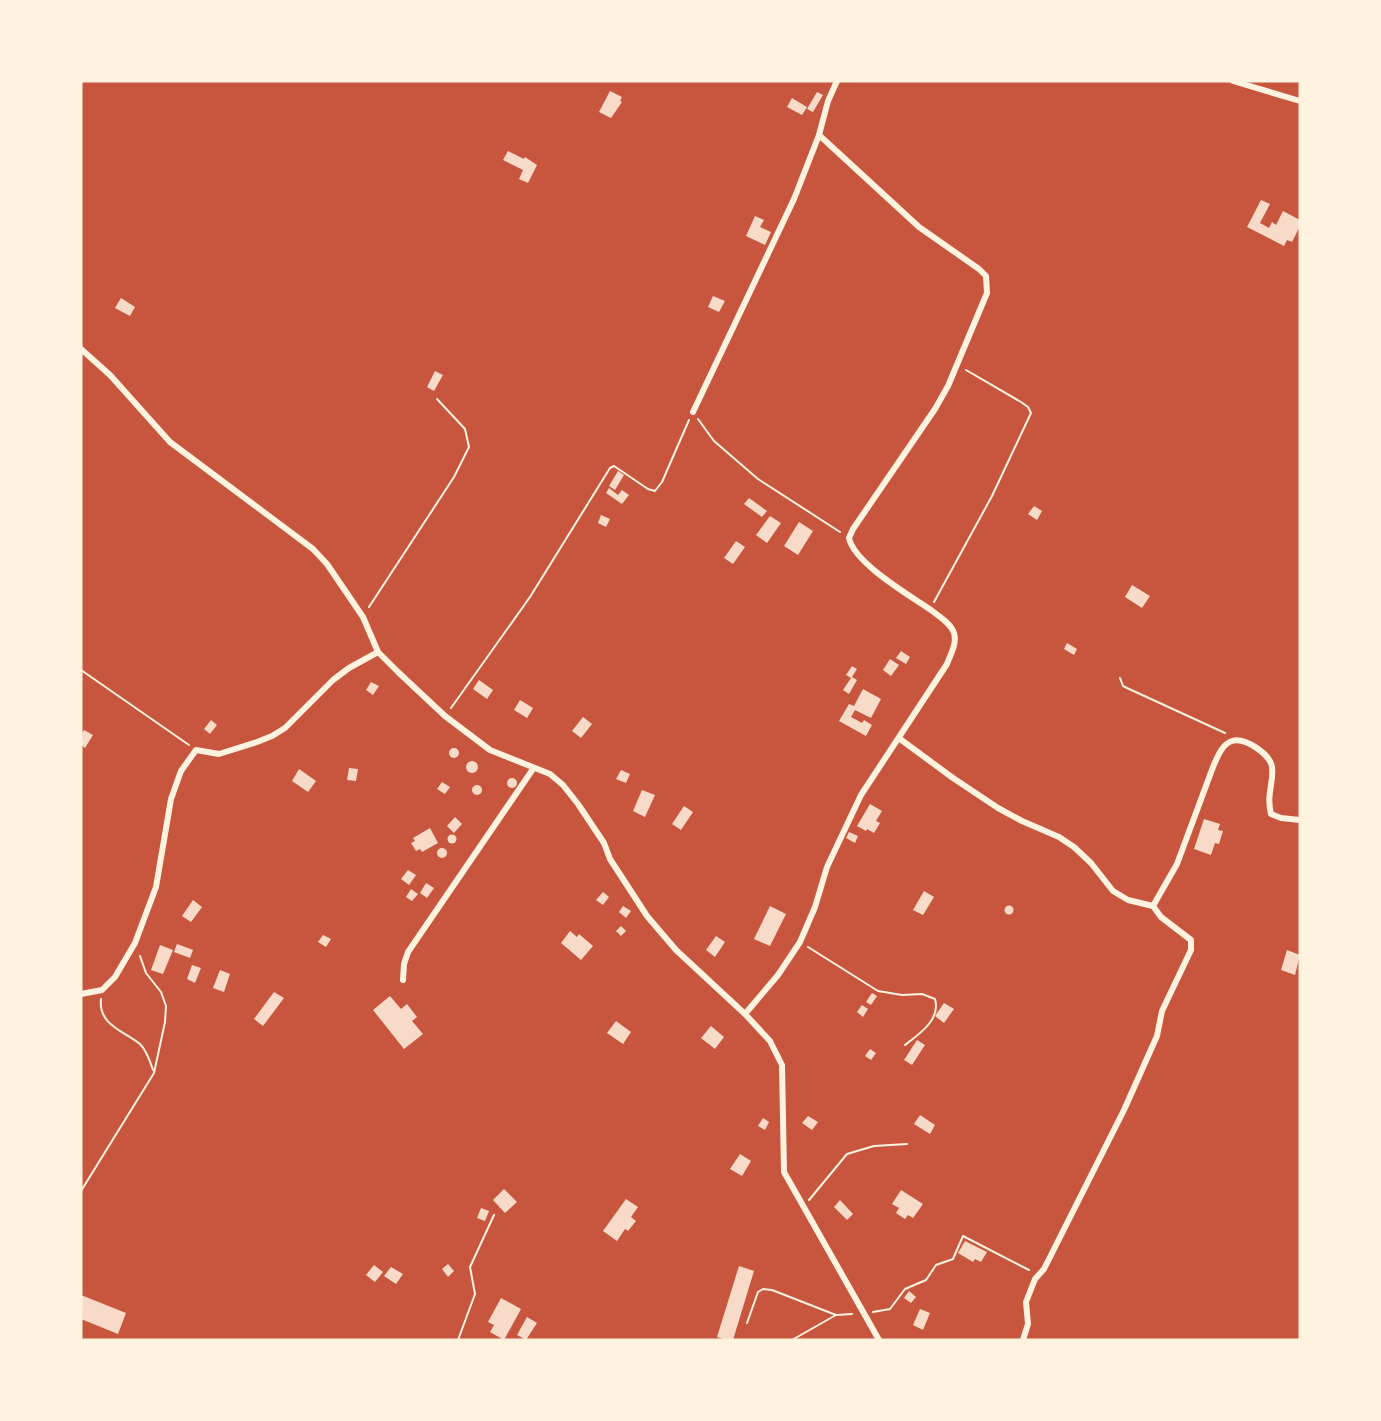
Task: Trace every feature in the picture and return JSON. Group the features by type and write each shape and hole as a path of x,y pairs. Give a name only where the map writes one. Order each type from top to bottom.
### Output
{"street":[{"path":"693,412 774,243 819,135 828,101 837,81"},
{"path":"1233,81 1300,101"},
{"path":"745,1014 778,975 800,942 815,907 827,867 861,795 900,739 947,664 955,644 952,629 930,610 865,563 854,551 849,538 935,409 957,364 987,292 986,276 979,269 919,227 819,135"},
{"path":"81,349 110,375 170,442 313,549 327,564 363,617 378,652 446,716 490,750 533,770 550,774 563,785 604,843 610,859 647,916 676,950 745,1014 770,1041 782,1065 784,1172 879,1340"},
{"path":"81,994 102,990 115,977 135,943 156,887 171,799 181,771 196,750 219,754 272,736 285,728 333,680 378,652"},
{"path":"900,739 998,808 1059,837 1074,847 1092,862 1113,891 1128,900 1153,906 1161,917 1191,940 1191,950 1162,1011 1158,1036 1124,1110 1044,1269 1035,1279 1026,1302 1028,1324 1023,1340"},
{"path":"1153,906 1177,864 1220,752 1231,742 1238,741 1259,750 1270,762 1272,773 1268,795 1271,814 1281,818 1300,820"},
{"path":"403,980 404,964 408,952 533,770"}],"path":[{"path":"930,610 992,496 1031,413 1028,407 1021,402 957,364"},
{"path":"363,617 454,477 469,447 465,429 437,399"},
{"path":"446,716 530,597 610,468 614,466 648,489 655,491 662,482 693,412"},
{"path":"693,412 714,441 776,491 849,538"},
{"path":"81,670 196,750"},
{"path":"1120,678 1123,686 1214,727 1238,741"},
{"path":"800,942 878,991 902,995 922,994 935,999 936,1007 931,1023 905,1045"},
{"path":"81,1191 154,1073 165,1022 166,1006 161,992 146,973 135,943"},
{"path":"102,990 100,1007 103,1016 112,1026 141,1045 148,1054 154,1073"},
{"path":"803,1207 847,1154 874,1146 907,1144"},
{"path":"458,1340 475,1294 470,1267 494,1215"},
{"path":"792,1340 836,1315 890,1309 905,1289 926,1280 936,1265 953,1259 963,1236 1029,1270 1044,1269"},
{"path":"747,1323 758,1292 763,1289 772,1290 836,1315"}],"building":[{"path":"610,91 622,97 620,101 622,102 611,118 599,112"},
{"path":"817,92 823,95 813,112 807,109"},
{"path":"792,98 807,107 802,115 787,107"},
{"path":"508,151 524,159 525,157 537,165 528,183 519,179 523,170 503,160"},
{"path":"1261,200 1270,204 1260,223 1269,228 1272,222 1276,225 1283,211 1300,220 1300,226 1292,242 1287,240 1284,246 1247,227"},
{"path":"755,216 764,220 760,227 771,232 765,245 746,236"},
{"path":"713,296 725,301 719,312 708,307"},
{"path":"121,298 135,307 130,316 115,308"},
{"path":"435,371 443,375 434,391 427,387"},
{"path":"618,471 624,475 615,490 609,486"},
{"path":"609,488 618,495 622,490 629,495 622,504 606,493"},
{"path":"749,498 767,511 762,517 744,504"},
{"path":"1034,506 1042,511 1037,520 1028,514"},
{"path":"601,515 610,519 606,527 598,523"},
{"path":"770,516 781,523 767,543 756,535"},
{"path":"799,522 813,531 798,555 784,546"},
{"path":"736,541 745,547 733,564 724,558"},
{"path":"1132,585 1150,596 1142,608 1125,597"},
{"path":"1067,643 1077,649 1074,655 1064,649"},
{"path":"901,651 910,657 906,664 896,658"},
{"path":"890,659 899,665 891,676 883,670"},
{"path":"852,666 857,669 852,677 857,680 849,694 843,690 851,678 846,675"},
{"path":"479,680 493,690 487,699 473,689"},
{"path":"371,682 379,686 373,695 366,690"},
{"path":"863,689 881,699 871,718 855,710 851,717 862,723 864,720 872,725 866,736 839,721 849,704 854,706"},
{"path":"520,700 533,708 527,718 514,710"},
{"path":"583,717 592,724 581,738 572,731"},
{"path":"211,720 217,725 210,734 204,729"},
{"path":"84,730 93,735 85,748 81,745 81,735"},
{"path":"454,748 458,749 458,757 454,758 450,757 449,753 450,749"},
{"path":"474,761 478,767 474,773 470,773 466,765"},
{"path":"349,768 358,769 356,781 347,780"},
{"path":"299,769 316,781 308,792 292,781"},
{"path":"621,770 630,774 626,783 616,779"},
{"path":"512,778 517,783 512,788 507,783"},
{"path":"442,782 450,787 445,794 437,789"},
{"path":"477,785 482,790 477,795 472,790"},
{"path":"642,790 655,795 645,817 633,811"},
{"path":"870,804 882,811 876,821 880,823 874,833 857,826"},
{"path":"684,806 693,812 681,830 672,824"},
{"path":"455,817 462,824 454,833 447,826"},
{"path":"1204,819 1220,824 1218,830 1223,831 1219,844 1215,843 1211,855 1194,849"},
{"path":"430,828 438,843 422,852 420,849 416,851 411,843 415,841 413,838"},
{"path":"849,832 858,836 855,843 846,838"},
{"path":"452,834 457,839 452,844 447,839"},
{"path":"442,848 447,853 442,858 437,853"},
{"path":"408,870 416,875 409,885 401,879"},
{"path":"426,883 434,888 427,898 420,893"},
{"path":"411,889 418,894 412,901 406,897"},
{"path":"924,891 934,897 923,915 913,910"},
{"path":"603,892 609,897 603,905 596,900"},
{"path":"193,900 202,907 191,922 182,916"},
{"path":"623,906 631,911 626,918 619,912"},
{"path":"770,906 786,914 770,946 754,939"},
{"path":"1009,906 1013,910 1009,914 1005,910"},
{"path":"621,926 626,931 621,936 616,931"},
{"path":"570,931 577,937 579,934 593,946 581,960 561,943"},
{"path":"323,935 331,939 326,947 318,942"},
{"path":"716,936 725,942 715,957 706,950"},
{"path":"177,944 193,950 190,958 174,952"},
{"path":"160,945 173,950 163,974 151,970"},
{"path":"1287,950 1300,955 1295,975 1281,970"},
{"path":"192,965 201,968 195,983 187,979"},
{"path":"220,970 230,974 224,992 213,988"},
{"path":"274,992 284,998 263,1026 254,1019"},
{"path":"872,993 877,996 871,1005 866,1002"},
{"path":"390,996 401,1009 407,1004 417,1017 412,1021 423,1034 404,1049 373,1010"},
{"path":"944,1003 954,1009 944,1023 935,1016"},
{"path":"862,1005 868,1009 863,1017 857,1012"},
{"path":"616,1021 631,1032 623,1044 607,1033"},
{"path":"711,1026 724,1037 715,1049 701,1038"},
{"path":"917,1040 925,1045 912,1065 904,1060"},
{"path":"870,1049 876,1053 871,1060 865,1056"},
{"path":"920,1115 935,1125 930,1134 914,1124"},
{"path":"808,1116 818,1122 812,1130 802,1123"},
{"path":"763,1118 769,1122 765,1130 758,1126"},
{"path":"740,1154 751,1161 742,1176 730,1169"},
{"path":"504,1189 517,1202 505,1213 493,1200"},
{"path":"901,1190 923,1204 913,1218 908,1215 905,1219 896,1213 899,1208 892,1204"},
{"path":"626,1199 638,1207 631,1217 636,1221 628,1231 625,1229 617,1241 603,1231"},
{"path":"840,1200 853,1214 847,1220 834,1207"},
{"path":"481,1208 489,1211 485,1221 477,1218"},
{"path":"965,1241 987,1252 981,1262 975,1259 973,1262 958,1253"},
{"path":"448,1264 454,1271 448,1277 442,1269"},
{"path":"374,1265 383,1272 375,1282 366,1275"},
{"path":"739,1266 754,1271 733,1340 726,1340 717,1337"},
{"path":"391,1267 403,1274 396,1284 384,1276"},
{"path":"909,1291 916,1297 911,1303 904,1298"},
{"path":"81,1295 126,1313 118,1334 81,1319"},
{"path":"501,1298 521,1309 504,1340 490,1332 494,1325 488,1322"},
{"path":"920,1309 930,1313 923,1330 913,1325"},
{"path":"527,1317 537,1323 526,1340 517,1335"}]}
